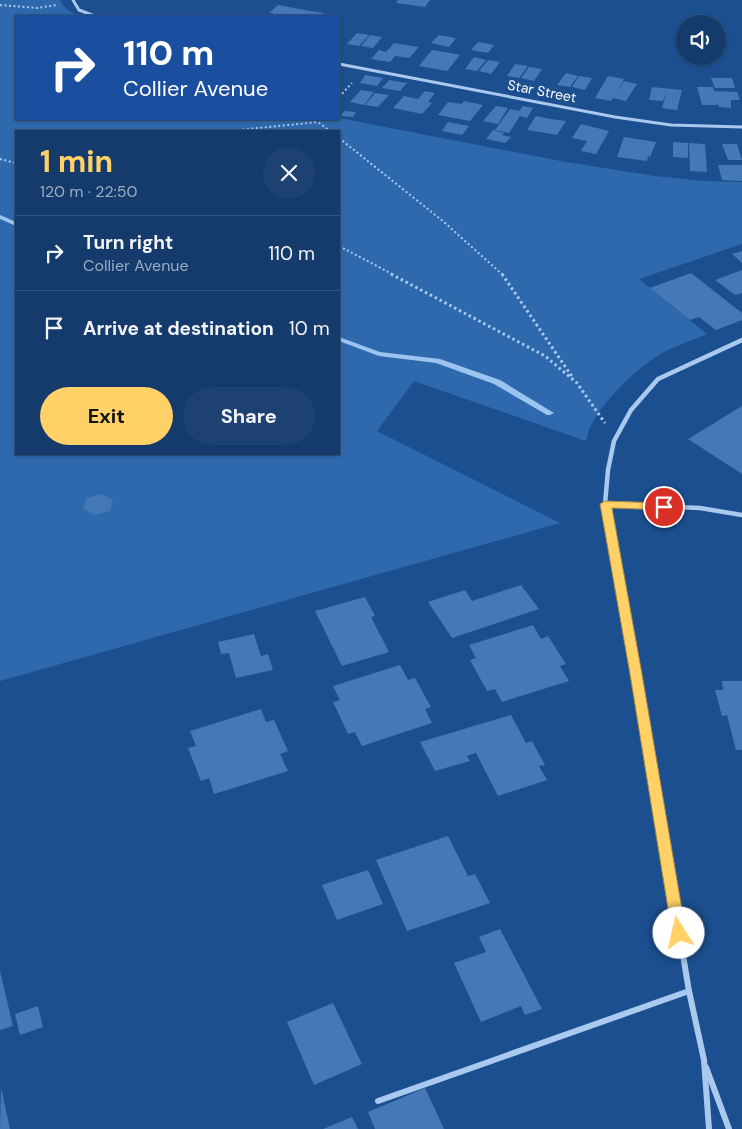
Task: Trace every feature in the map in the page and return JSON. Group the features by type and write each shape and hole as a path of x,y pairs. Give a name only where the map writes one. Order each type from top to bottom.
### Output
{"street":[{"path":"74,1 79,10 92,15"},
{"name":"Star Street","path":"340,64 643,121 671,125 742,127"},
{"path":"729,1129 704,1060 689,991 605,504 608,470 614,441 630,410 658,379 742,340"},
{"path":"605,504 700,508 742,515"},
{"path":"378,1102 689,991"},
{"path":"704,1060 709,1129"}],"path":[{"path":"0,5 37,8 74,1"},
{"path":"239,130 318,122 329,130"},
{"path":"340,139 444,222 505,277 603,418 614,441"},
{"path":"0,159 15,163"},
{"path":"340,247 544,356 577,383"}],"shaded area":[{"path":"0,0 60,0 65,8 76,15 15,15 15,120 340,120 340,118 566,162 655,176 705,181 742,182 742,244 639,279 707,334 664,352 629,378 597,416 586,441 414,381 377,431 560,523 0,681"}],"building":[{"path":"398,0 430,0 425,7 396,3"},
{"path":"278,5 324,13 321,15 280,15 269,13"},
{"path":"357,33 369,35 359,46 347,44"},
{"path":"370,35 382,37 373,48 361,46"},
{"path":"439,35 456,38 449,47 431,43"},
{"path":"478,42 494,45 488,53 471,50"},
{"path":"394,43 419,47 409,58 395,56 390,62 371,59 379,50 386,52"},
{"path":"432,50 460,55 447,71 419,66"},
{"path":"474,57 486,60 477,71 465,69"},
{"path":"488,60 500,62 491,74 479,71"},
{"path":"515,64 528,66 519,78 507,76"},
{"path":"529,67 542,69 534,81 521,78"},
{"path":"566,73 578,76 570,87 557,85"},
{"path":"365,75 383,78 377,86 360,83"},
{"path":"579,76 592,78 585,90 572,87"},
{"path":"608,76 624,79 616,94 624,81 637,84 626,101 613,98 611,101 595,98"},
{"path":"711,78 732,78 735,88 715,88"},
{"path":"389,80 407,83 400,91 382,88"},
{"path":"652,87 682,90 677,110 662,108 667,91 663,101 649,100"},
{"path":"697,87 713,87 714,91 737,92 740,100 731,100 731,108 719,107 716,97 718,105 702,105"},
{"path":"361,90 374,92 364,105 350,102"},
{"path":"425,91 435,93 428,102 432,103 422,114 393,108 404,96 418,99"},
{"path":"375,93 389,95 378,107 365,105"},
{"path":"464,101 483,105 470,121 438,115 448,102 462,104"},
{"path":"496,106 508,108 498,124 483,121"},
{"path":"523,106 533,108 527,118 520,116 509,133 495,130 510,109 519,111"},
{"path":"344,111 356,112 353,117 341,116"},
{"path":"536,116 566,121 557,135 527,130"},
{"path":"448,122 469,126 462,135 442,131"},
{"path":"581,124 609,131 596,154 581,151 587,141 572,138"},
{"path":"493,130 511,137 505,143 486,139"},
{"path":"624,137 656,142 647,161 617,157"},
{"path":"673,142 688,143 688,158 673,157"},
{"path":"689,143 705,144 707,172 690,171"},
{"path":"722,144 737,144 742,160 728,160"},
{"path":"718,165 742,165 742,181 722,180"},
{"path":"742,251 742,263 732,254"},
{"path":"742,270 742,293 735,295 715,280"},
{"path":"691,273 742,313 742,320 716,330 699,317 690,320 650,288"},
{"path":"742,406 742,474 688,439"},
{"path":"102,494 113,500 110,511 94,515 83,509 87,498"},
{"path":"521,585 539,609 452,638 428,602 465,590 472,601"},
{"path":"365,597 375,616 371,617 389,652 342,666 315,611"},
{"path":"533,625 541,639 548,636 566,664 560,666 569,681 502,702 495,689 487,691 470,660 476,658 469,645"},
{"path":"254,634 261,656 268,654 273,670 236,678 229,653 221,654 218,642"},
{"path":"400,665 408,680 415,678 431,707 425,709 432,723 362,746 355,732 348,734 333,702 340,700 333,686"},
{"path":"722,681 742,681 742,750 736,750 727,715 722,716 715,690 723,690"},
{"path":"261,709 266,722 274,720 288,751 280,754 288,771 214,794 209,778 201,781 188,748 196,746 190,731"},
{"path":"511,715 526,743 532,741 545,765 539,766 547,780 498,796 476,753 467,756 470,761 435,771 420,742"},
{"path":"448,836 468,876 475,874 490,903 407,931 376,860"},
{"path":"368,870 383,904 337,920 322,885"},
{"path":"500,929 542,1009 525,1015 521,1006 481,1022 454,963 486,952 479,937"},
{"path":"0,971 13,1026 0,1030"},
{"path":"333,1003 362,1064 314,1085 287,1022"},
{"path":"38,1006 43,1027 20,1035 15,1014"},
{"path":"1,1088 10,1129 0,1129"},
{"path":"425,1088 444,1129 375,1129 368,1112"},
{"path":"352,1117 358,1129 323,1129"}],"waterway":[{"path":"0,217 15,224"},
{"path":"340,339 379,354 437,361 497,382 550,413"}],"route":[{"path":"664,507 605,504 636,674 679,933"}]}
